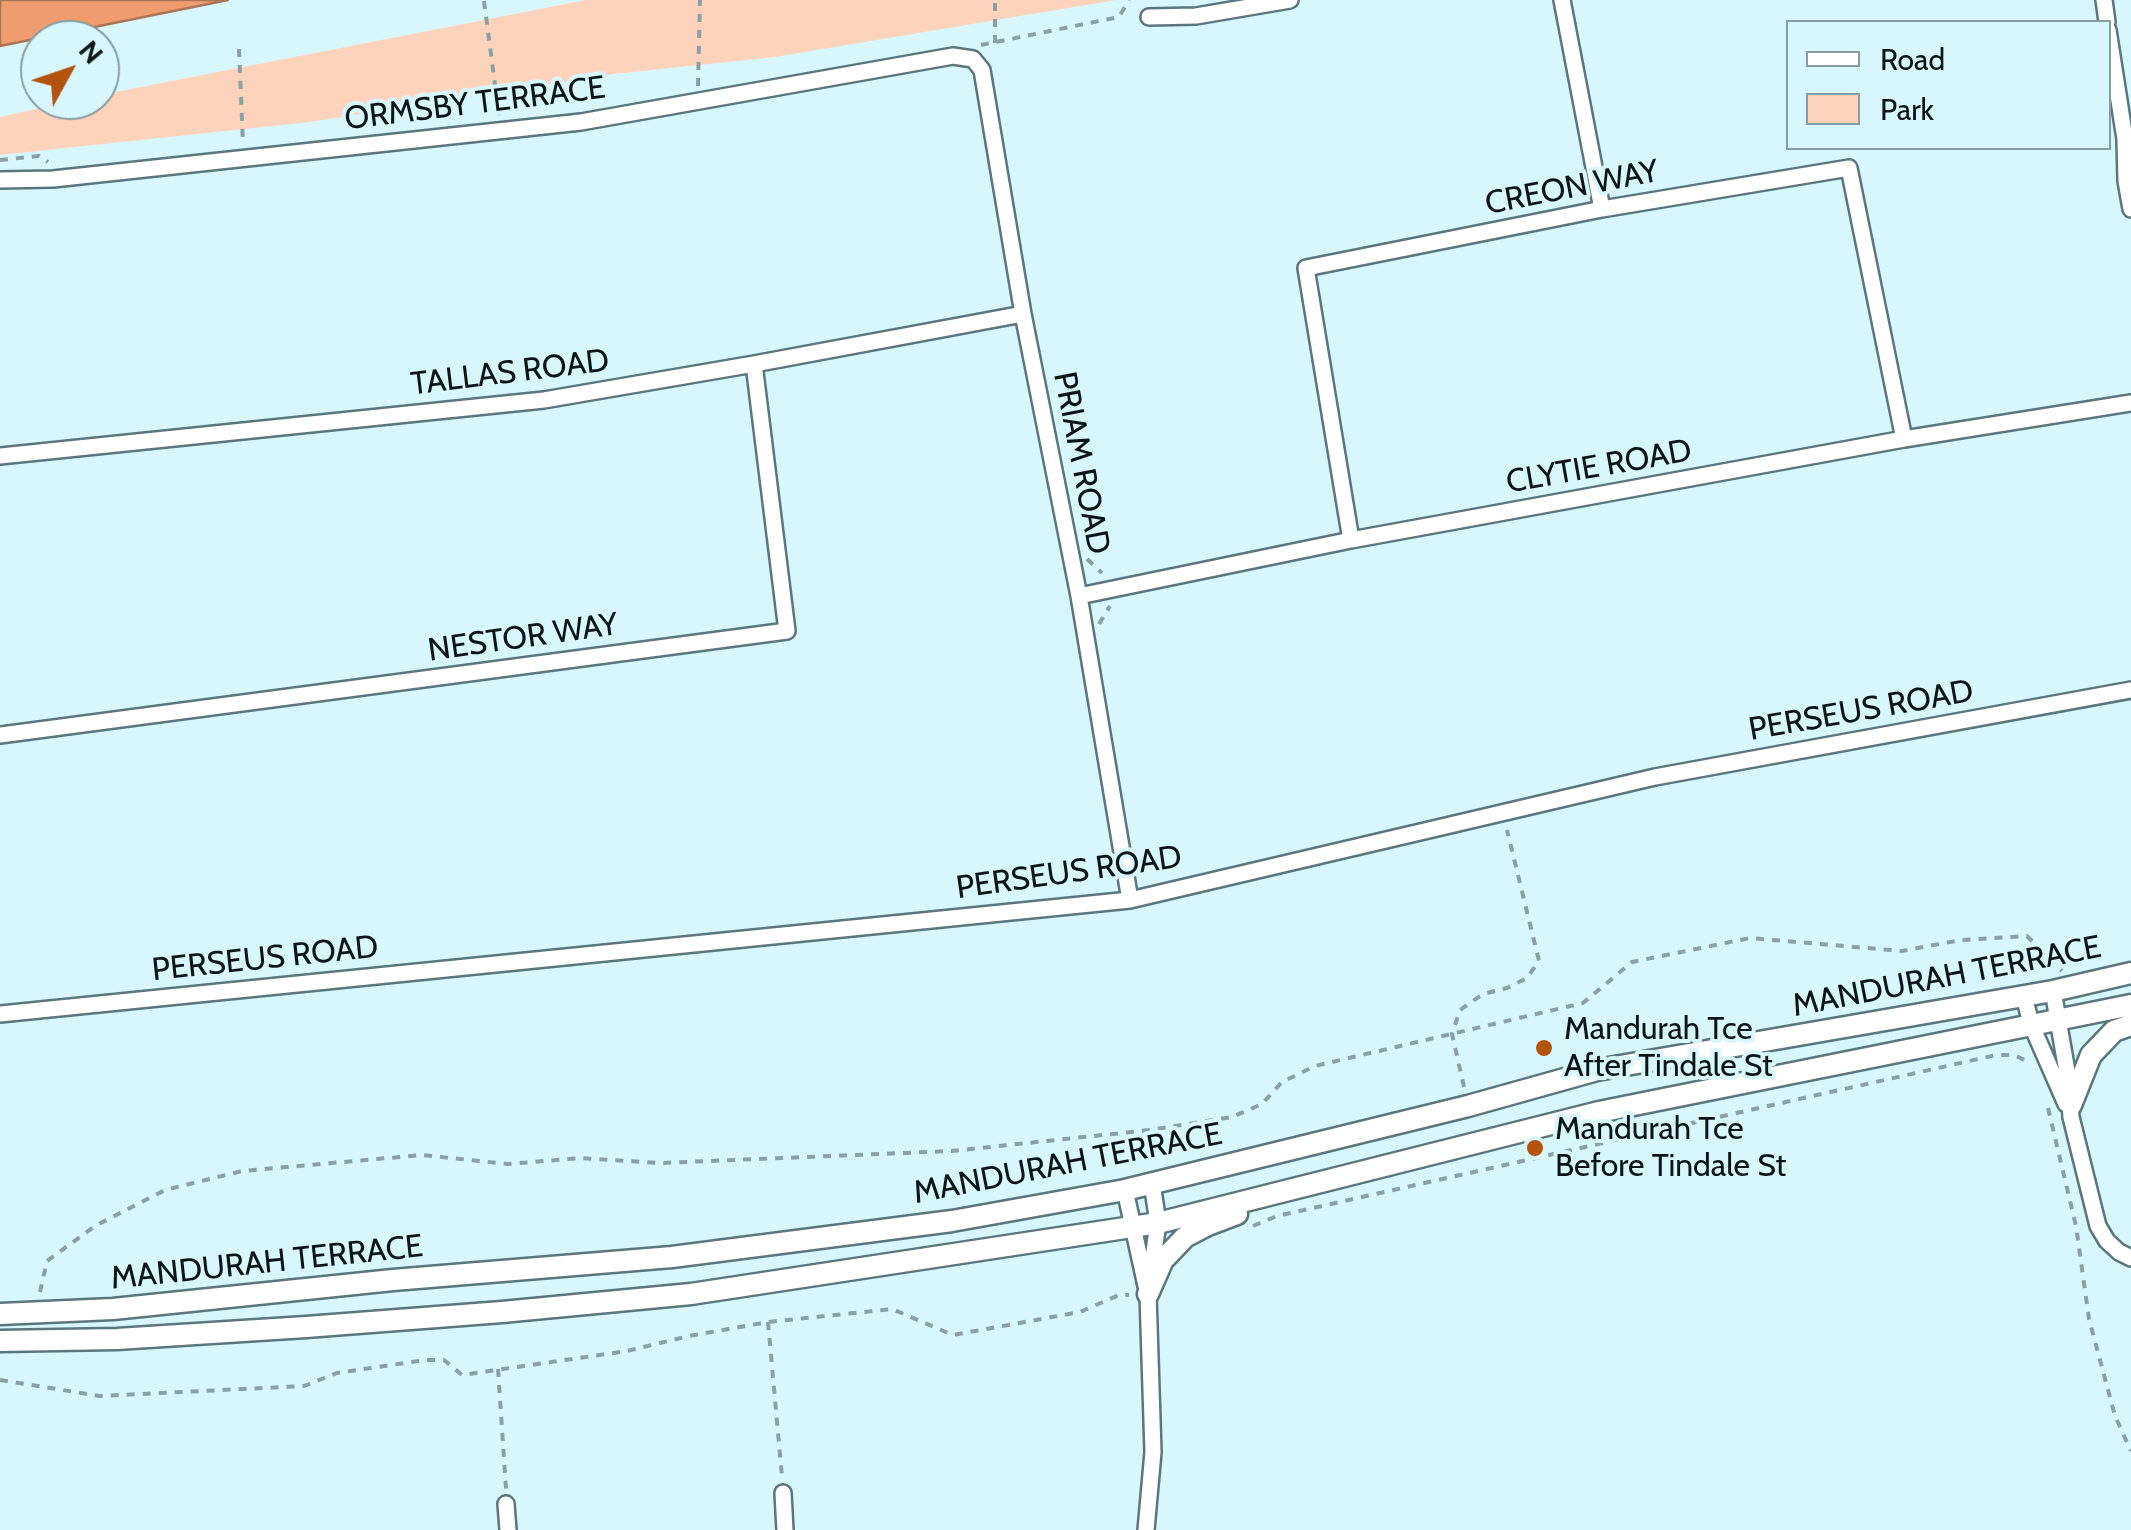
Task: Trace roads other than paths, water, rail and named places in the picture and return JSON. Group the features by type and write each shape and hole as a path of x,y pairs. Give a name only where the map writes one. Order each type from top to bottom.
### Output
{"main road":[{"name":"MANDURAH TERRACE","path":"0,1314 114,1309 672,1256 952,1221 1125,1190 1468,1106 1597,1070 2053,991 2131,973"},
{"name":"MANDURAH TERRACE","path":"0,1341 116,1339 306,1327 672,1296 1158,1222 1599,1112 2131,1006"},
{"path":"2071,1111 2091,1055 2114,1031 2131,1025"},
{"path":"1148,1294 1163,1260 1185,1236 1232,1217 1268,1195"}],"street":[{"path":"1148,17 1196,16 1290,0"},
{"path":"1562,0 1602,209"},
{"path":"2111,44 2128,146 2126,181 2131,209"},
{"name":"ORMSBY TERRACE","path":"0,180 54,179 581,122 953,56"},
{"name":"PRIAM ROAD","path":"953,56 972,59 982,70 1024,314 1080,596 1130,900"},
{"name":"CREON WAY","path":"1351,540 1306,268 1602,209 1850,168 1904,438"},
{"name":"TALLAS ROAD","path":"0,456 544,400 1024,314"},
{"name":"NESTOR WAY","path":"0,736 787,631 754,364"},
{"name":"CLYTIE ROAD","path":"1080,596 1351,540 1904,438 2131,403"},
{"name":"PERSEUS ROAD","path":"0,1014 1130,900 1655,777 2131,690"},
{"path":"2053,991 2071,1111 2098,1226 2107,1242 2131,1258"},
{"path":"2024,996 2030,1024 2071,1111"},
{"path":"1146,1530 1153,1452 1148,1294 1158,1222 1152,1183"},
{"path":"1125,1190 1148,1294"},
{"path":"783,1493 785,1530"},
{"path":"506,1504 508,1530"}],"place":[{"name":"Mandurah Tce After Tindale St","path":"1544,1048"},
{"name":"Mandurah Tce Before Tindale St","path":"1535,1148"}]}
